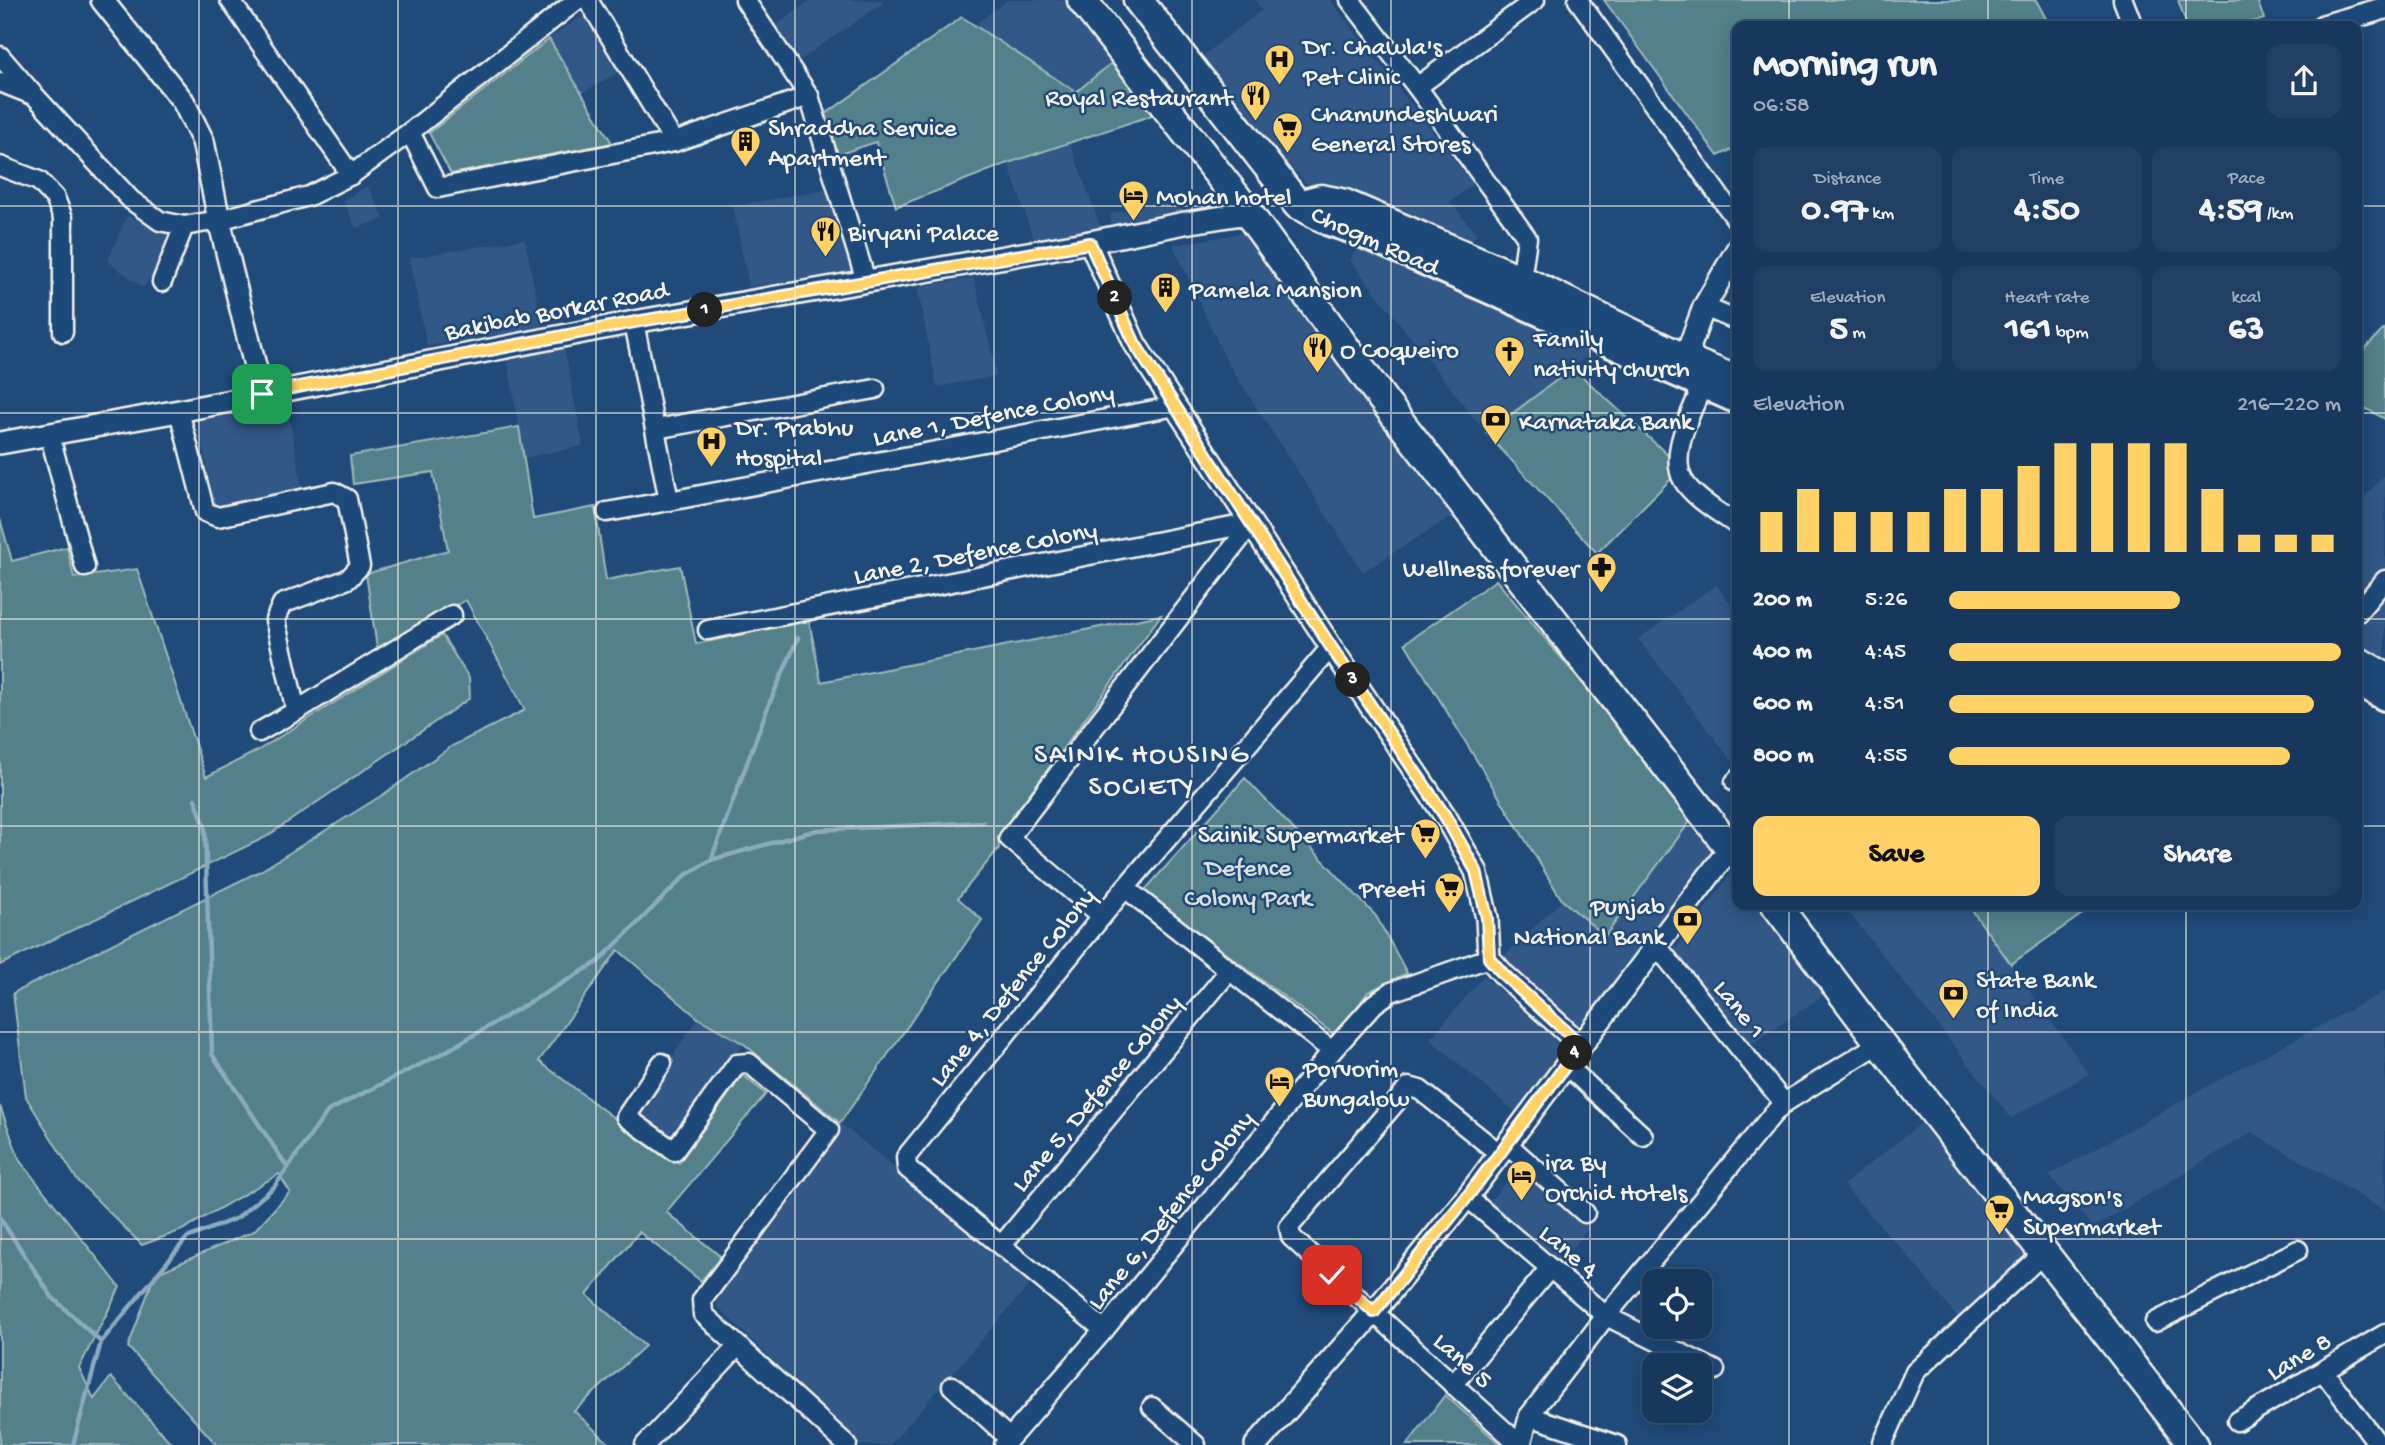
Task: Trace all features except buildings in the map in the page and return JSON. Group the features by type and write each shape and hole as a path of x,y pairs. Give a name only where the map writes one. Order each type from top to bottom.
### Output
{"highway":[{"path":"1082,0 1248,214 1383,400 1732,848"},
{"name":"Chogm Road","path":"1138,0 1298,205 1321,199 1345,204 1693,372 1732,380"},
{"path":"1780,910 1880,1044 2194,1445"}],"main road":[{"name":"Chogm Road","path":"1693,372 1732,396"},
{"path":"2364,679 2385,697"}],"street":[{"path":"102,0 183,101 203,141 219,220 262,394"},
{"path":"230,0 351,175"},
{"path":"0,56 131,200 160,221 184,226 219,220 309,196 351,175 410,132 577,0"},
{"path":"589,0 674,142"},
{"path":"745,0 809,96 866,281"},
{"path":"1350,0 1527,239 1519,290"},
{"path":"1417,87 1535,0"},
{"path":"1578,0 1732,214"},
{"path":"2123,0 2131,21"},
{"path":"2340,21 2385,8"},
{"path":"0,82 35,96"},
{"path":"410,132 438,188 674,142 809,96"},
{"path":"0,166 39,181 55,198 63,218 63,332"},
{"name":"Bakibab Borkar Road","path":"0,443 635,322 1248,214"},
{"path":"162,282 184,226"},
{"path":"1090,243 1135,344 1331,647 1445,816 1476,871 1487,918 1489,958 1581,1045"},
{"path":"1732,258 1704,307 1690,345 1698,396 1688,418 1678,459 1684,481 1732,521"},
{"path":"1704,307 1732,319"},
{"path":"635,322 669,501"},
{"path":"656,429 875,388"},
{"name":"Lane 1, Defence Colony","path":"607,512 1175,406"},
{"path":"179,411 205,512 218,517 334,492 347,499 360,566 348,579 282,604 275,620 296,711"},
{"path":"49,433 85,567"},
{"path":"1102,916 1009,838 1252,523"},
{"name":"Lane 2, Defence Colony","path":"708,630 1252,523"},
{"path":"2362,607 2385,580"},
{"path":"259,732 452,615"},
{"name":"Lane 4, Defence Colony","path":"1104,1330 907,1168 906,1157 1125,888 1331,647"},
{"path":"1256,1445 1374,1312 1467,1197 1656,945 1732,853"},
{"path":"1125,888 1332,1051"},
{"name":"Lane 1","path":"1656,945 1784,1103"},
{"name":"Lane 6, Defence Colony","path":"1006,1442 1104,1330 1332,1051 1374,1004 1391,992 1489,958"},
{"name":"Lane 5, Defence Colony","path":"1002,1246 1229,971"},
{"path":"1520,1445 1529,1416 1606,1316 1784,1103 1880,1044"},
{"path":"662,1063 626,1117 674,1152 737,1064 749,1063 828,1130 702,1300 703,1314 838,1442"},
{"path":"1566,1065 1643,1136"},
{"name":"Lane 5","path":"1503,1149 1420,1090 1409,1087 1289,1227 1291,1237 1520,1445"},
{"path":"1503,1149 1585,1213"},
{"name":"Lane 4","path":"1467,1197 1606,1316 1715,1370"},
{"path":"2155,1322 2298,1250"},
{"path":"1882,1445 1915,1372 2044,1253"},
{"path":"1453,1385 1550,1268"},
{"name":"Lane 8","path":"2237,1421 2385,1334"},
{"path":"645,1445 738,1346"},
{"path":"2323,1371 2379,1445"},
{"path":"952,1386 1006,1442"},
{"path":"1152,1407 1196,1445"},
{"path":"1529,1416 1617,1445"}],"shaded area":[{"path":"810,0 881,0 883,3 800,60 776,26"},
{"path":"1008,0 1064,0 1114,61 1075,90 974,25"},
{"path":"1255,0 1330,0 1473,184 1450,202 1477,234 1471,241 1396,211 1306,183 1268,143 1201,57 1262,10"},
{"path":"586,13 619,72 582,93 549,39"},
{"path":"1070,143 1101,228 1034,240 1008,163"},
{"path":"368,186 384,219 356,228 343,200"},
{"path":"830,189 851,271 749,287 733,206"},
{"path":"1178,196 1181,215 1112,227 1110,214"},
{"path":"127,215 179,240 143,288 108,261"},
{"path":"1248,232 1455,514 1363,572 1227,362 1173,245"},
{"path":"525,239 542,327 427,346 409,258"},
{"path":"1360,244 1592,352 1486,433 1350,260"},
{"path":"974,278 997,376 937,387 917,287"},
{"path":"564,346 583,446 524,458 507,357"},
{"path":"286,399 303,492 215,507 197,421"},
{"path":"2385,474 2385,665 2362,653 2362,500"},
{"path":"1716,585 1732,605 1732,761 1638,639"},
{"path":"1694,816 1720,850 1578,1031 1510,974 1502,958 1562,900 1605,936"},
{"path":"1732,872 1732,910 1766,910 1827,993 1750,1045 1673,953"},
{"path":"1847,910 1972,910 2089,1074 2011,1118"},
{"path":"1484,976 1565,1049 1516,1113 1430,1039"},
{"path":"2385,991 2385,1211 2252,1132 2093,1228 2049,1175 2213,1083"},
{"path":"698,1018 744,1044 673,1143 633,1116"},
{"path":"1924,1121 2031,1264 1961,1322 1907,1255 1843,1185"},
{"path":"840,1123 1033,1281 890,1445 860,1445 717,1306 722,1285"},
{"path":"1517,1169 1590,1227 1559,1265 1487,1205"}],"green space":[{"path":"1604,0 2036,0 2047,21 1732,21 1732,150 1718,156"},
{"path":"2178,0 2257,0 2264,19 2257,21 2185,21"},
{"path":"962,17 1076,92 1114,61 1156,114 1008,163 896,207 876,142 837,155 823,116"},
{"path":"549,39 612,143 451,174 429,133"},
{"path":"2385,328 2385,419 2362,407 2362,352"},
{"path":"1573,368 1682,468 1597,553 1486,433"},
{"path":"519,427 533,519 595,507 606,580 680,566 696,644 809,620 821,682 1161,615 998,837 999,848 958,898 982,920 840,1123 744,1044 698,1018 618,950 539,1061 619,1122 679,1163 743,1075 766,1094 666,1212 721,1257 701,1281 639,1232 587,1295 645,1346 574,1411 611,1445 217,1445 128,1347 155,1274 254,1231 290,1192 279,1174 182,1230 142,1245 77,1180 26,1097 13,993 262,870 384,794 452,746 525,710 466,600 377,648 366,574 448,550 433,472 353,484 350,456"},
{"path":"0,519 12,561 67,547 74,578 137,569 206,777 257,751 442,635 469,678 470,698 266,837 0,965"},
{"path":"1496,580 1694,816 1605,936 1562,900 1405,643"},
{"name":"Defence Colony Park","path":"1245,778 1376,916 1407,973 1368,992 1336,1036 1144,891"},
{"path":"1972,910 2088,910 2011,964"},
{"path":"0,1106 20,1161 120,1287 79,1368 94,1399 111,1377 173,1445 0,1445"},
{"path":"1445,1395 1501,1445 1407,1445"}],"waterway":[{"path":"711,860 769,704 798,638"},
{"path":"195,799 205,827 212,1054 288,1168"},
{"path":"73,1445 101,1342 187,1238 237,1218 274,1187 328,1111 445,1052 598,962 686,875 711,860 817,830 983,822"},
{"path":"0,1218 52,1297 101,1342"}],"place":[{"name":"Dr. Chawla's Pet Clinic","path":"1280,87"},
{"name":"Royal Restaurant","path":"1255,123"},
{"name":"Chamundeshwari General Stores","path":"1288,154"},
{"name":"Shraddha Service Apartment","path":"745,168"},
{"name":"Mohan hotel","path":"1133,222"},
{"name":"Biryani Palace","path":"825,258"},
{"name":"Pamela Mansion","path":"1166,315"},
{"name":"O Coqueiro","path":"1317,375"},
{"name":"Family nativity church","path":"1510,379"},
{"name":"Karnataka Bank","path":"1496,447"},
{"name":"Dr. Prabhu Hospital","path":"712,468"},
{"name":"Wellness forever","path":"1602,594"},
{"name":"Sainik Supermarket","path":"1426,860"},
{"name":"Preeti","path":"1449,914"},
{"name":"Punjab National Bank","path":"1688,947"},
{"name":"State Bank of India","path":"1953,1020"},
{"name":"Porvorim Bungalow","path":"1280,1109"},
{"name":"ira By Orchid Hotels","path":"1522,1203"},
{"name":"Magson's Supermarket","path":"2000,1237"}],"district":[{"name":"SAINIK HOUSING SOCIETY","path":"1142,768"}],"route":[{"path":"262,394 635,322 1090,243 1135,344 1331,647 1445,816 1476,871 1487,918 1489,958 1581,1045 1467,1197 1374,1312 1332,1275"}]}
